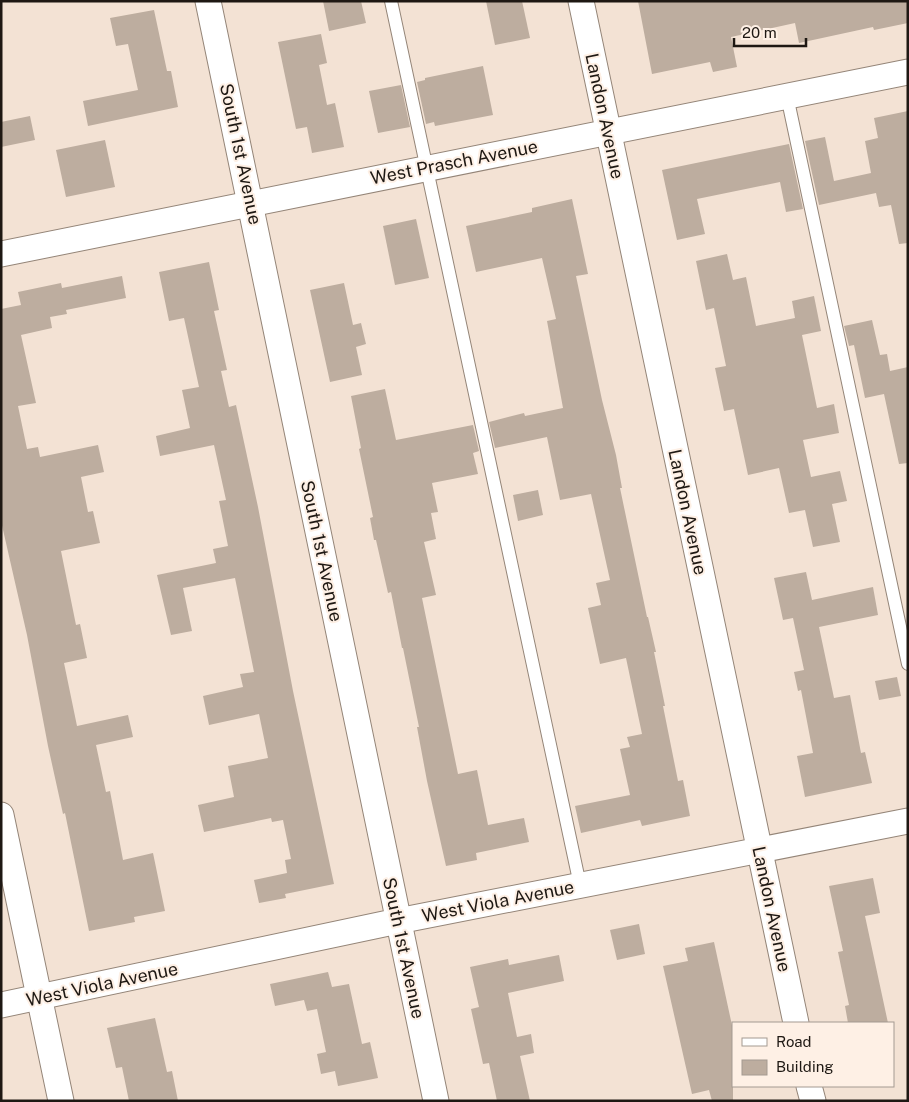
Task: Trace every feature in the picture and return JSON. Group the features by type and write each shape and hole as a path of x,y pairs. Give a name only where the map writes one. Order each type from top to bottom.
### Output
{"street":[{"name":"South 1st Avenue","path":"208,1 436,1101"},
{"name":"Landon Avenue","path":"581,1 796,1022"},
{"name":"West Prasch Avenue","path":"1,254 908,72"},
{"path":"1,815 61,1101"},
{"name":"West Viola Avenue","path":"1,1004 398,921 908,821"},
{"path":"810,1087 813,1101"}],"lane":[{"path":"391,1 580,885"},
{"path":"787,96 908,664"}],"building":[{"path":"323,1 361,1 366,23 329,31"},
{"path":"486,1 522,1 530,38 495,45"},
{"path":"638,1 908,1 908,23 874,30 873,27 799,43 795,23 731,37 737,67 713,72 710,62 652,74"},
{"path":"154,10 167,71 171,71 178,107 88,126 83,101 138,90 128,44 116,46 110,18"},
{"path":"321,34 327,63 319,65 327,105 335,103 344,147 312,153 307,127 296,129 278,42"},
{"path":"483,66 493,115 435,126 434,122 426,124 417,82 425,80 425,78"},
{"path":"401,85 410,127 378,133 369,91"},
{"path":"908,111 908,243 899,244 891,205 879,207 876,193 819,205 805,141 825,137 834,181 871,173 865,141 878,138 874,118"},
{"path":"30,116 35,140 1,147 1,122"},
{"path":"105,140 115,187 66,197 56,150"},
{"path":"789,144 803,209 786,212 780,182 697,199 705,234 677,240 662,170"},
{"path":"572,199 588,274 576,276 602,400 616,455 622,488 620,488 656,652 654,652 665,706 663,706 678,781 683,780 690,816 642,826 640,820 581,833 575,806 630,795 620,749 630,747 627,737 642,734 626,658 600,664 588,608 601,605 596,583 610,580 591,494 560,500 547,437 495,448 489,422 524,413 525,416 563,408 547,321 556,319 542,258 476,272 466,226 532,212 532,208"},
{"path":"416,219 429,278 395,285 383,226"},
{"path":"727,254 733,280 746,277 756,326 795,318 792,301 814,296 821,331 802,335 817,408 834,404 839,433 803,440 811,477 840,471 847,501 832,504 840,542 813,547 805,510 789,513 779,468 748,475 734,409 724,411 715,368 726,366 714,308 706,310 696,261"},
{"path":"209,262 219,310 214,311 227,370 221,371 229,407 236,405 334,884 285,894 286,898 259,903 254,880 287,873 285,860 291,859 283,820 272,822 271,818 204,832 198,805 234,797 228,766 268,758 259,714 209,725 203,696 243,687 240,674 254,672 235,578 183,588 192,631 171,635 157,575 216,563 213,549 228,546 219,501 226,500 214,445 160,456 156,436 190,428 182,390 199,387 184,318 169,321 159,272"},
{"path":"122,276 126,298 66,310 67,314 50,317 52,328 21,335 36,403 18,406 27,449 38,447 40,457 98,445 104,472 81,477 88,512 93,511 100,543 61,551 76,625 80,624 87,658 64,663 77,726 128,715 133,737 96,745 106,792 110,791 123,860 153,853 165,911 134,917 135,922 89,931 1,521 1,309 21,305 18,292 61,283 62,288"},
{"path":"344,283 353,325 361,323 366,344 356,347 362,375 330,382 310,290"},
{"path":"872,320 880,355 887,354 890,371 908,367 908,463 899,464 884,394 865,398 854,345 849,346 844,326"},
{"path":"385,389 396,440 473,425 479,451 473,453 478,474 432,483 438,512 431,513 436,539 424,542 436,595 422,598 458,774 477,770 488,825 524,818 529,842 476,853 477,860 446,866 427,781 417,727 419,727 391,592 388,593 376,540 374,540 370,518 373,517 359,449 361,448 351,396"},
{"path":"538,490 543,515 518,521 513,495"},
{"path":"806,572 812,600 873,587 878,615 819,627 834,698 850,695 861,753 865,752 872,783 805,797 797,756 813,753 801,690 798,691 794,672 804,670 793,618 783,620 774,578"},
{"path":"897,677 901,696 879,700 875,681"},
{"path":"873,878 880,913 865,916 888,1022 848,1022 845,1006 849,1005 838,952 843,951 829,886"},
{"path":"639,924 645,954 617,960 610,930"},
{"path":"714,942 732,1025 733,1101 712,1101 709,1090 692,1094 663,966 688,961 685,948"},
{"path":"559,955 564,981 508,993 517,1037 531,1034 534,1053 520,1056 530,1101 497,1101 489,1063 483,1064 471,1009 479,1007 470,967 508,959 509,965"},
{"path":"328,972 332,987 349,984 362,1044 370,1042 378,1078 338,1086 335,1071 321,1074 317,1054 326,1052 317,1009 307,1011 304,1000 275,1006 270,984"},
{"path":"155,1018 167,1072 172,1071 178,1101 129,1101 122,1067 116,1068 107,1028"}]}
